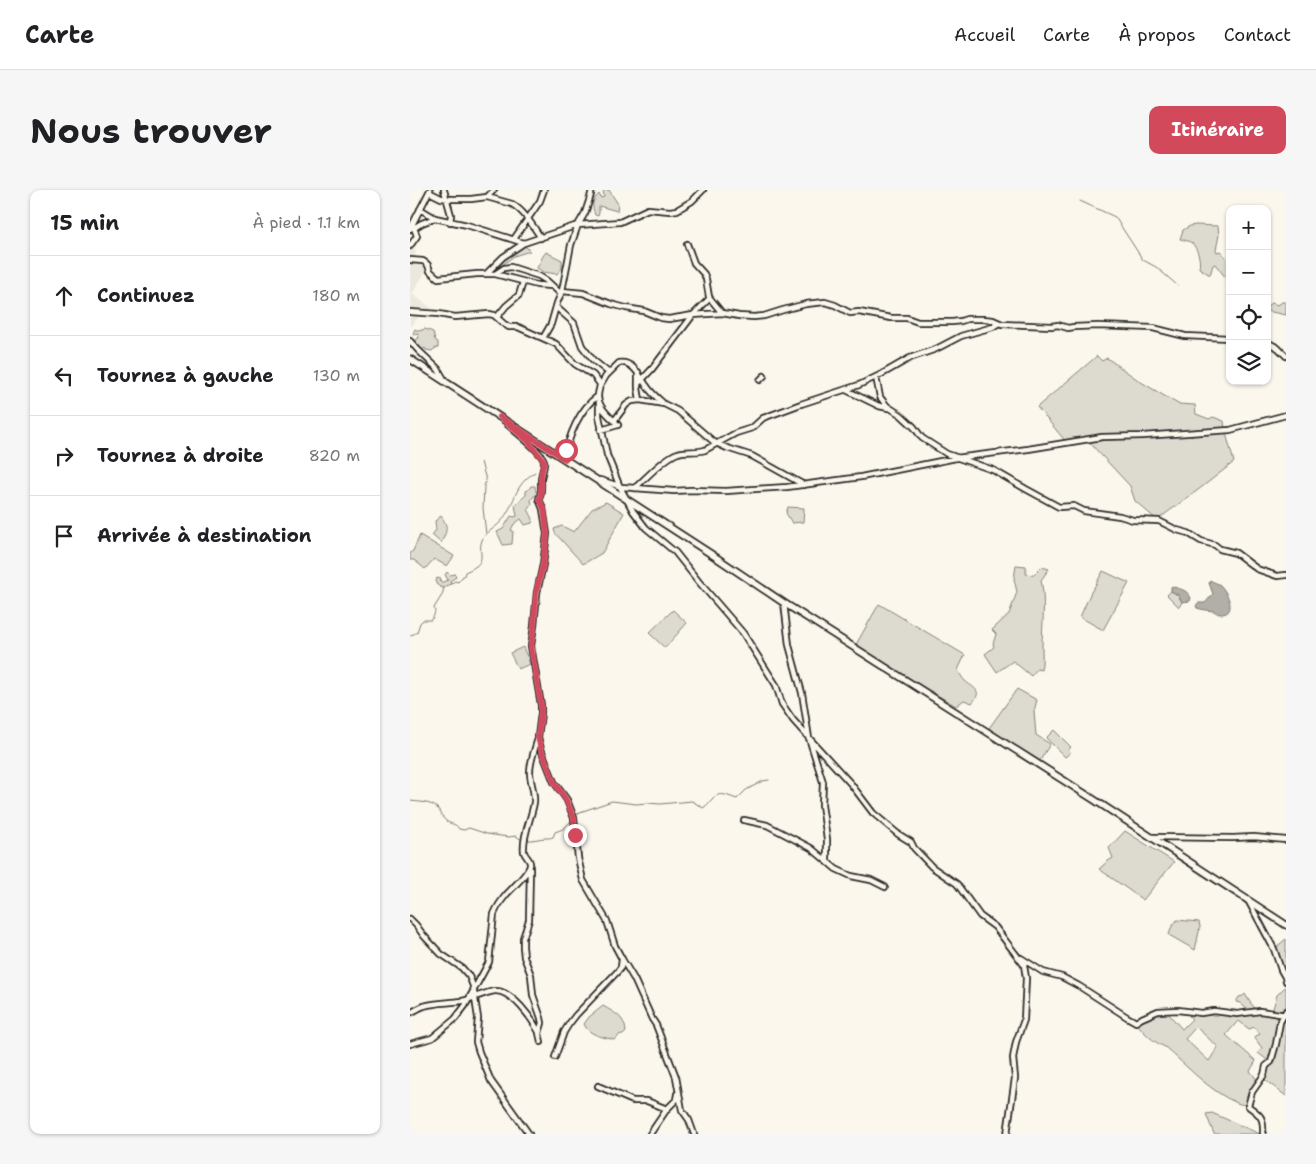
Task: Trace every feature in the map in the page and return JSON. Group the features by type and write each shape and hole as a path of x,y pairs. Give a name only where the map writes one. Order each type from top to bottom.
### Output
{"main road":[{"path":"410,359 784,603 1093,799 1286,926"}],"street":[{"path":"444,190 452,215 450,222"},
{"path":"487,197 494,190"},
{"path":"514,239 540,201 544,190"},
{"path":"543,338 562,293 571,245 592,190"},
{"path":"487,273 494,264 524,243 578,225 620,222 648,209 677,210 692,202 703,190"},
{"path":"412,227 430,191 441,198 471,200 487,197 515,206 541,238"},
{"path":"420,209 434,218 467,225 524,243"},
{"path":"412,227 434,218"},
{"path":"410,246 417,236 412,227"},
{"path":"687,244 694,263 706,278 710,298 722,314"},
{"path":"410,260 424,261 430,271 438,278 487,273 537,285 552,286"},
{"path":"495,274 504,268 511,267 539,276 562,293 583,293 626,308 644,311 660,318 672,319 693,315 722,314 754,318 806,304 825,302 850,313 859,312 891,318 907,318 918,322 952,322 968,319 993,320 1013,325 1058,325 1068,328 1074,326 1154,328 1185,336 1226,338"},
{"path":"497,317 506,306 519,296 522,282"},
{"path":"640,375 647,374 693,315 710,298"},
{"path":"556,307 574,322 583,347 593,360 609,373"},
{"path":"410,312 455,317 489,314 497,317 509,327 518,327 556,344 574,364 593,375 600,386"},
{"path":"635,488 674,454 679,452 700,452 736,433 752,428 763,418 846,390 876,377 910,358 936,349 960,336 993,327 999,323"},
{"path":"410,340 438,369 446,382"},
{"path":"1271,344 1286,356"},
{"path":"804,485 752,456 708,439 678,411 664,404 652,393 640,375 629,365 622,362 619,363 600,386 598,411 607,455 626,500 633,511 646,528 675,552 743,633 776,685 782,704 793,720 851,784 873,812 898,834 911,842 914,848 932,867 957,884 980,916 994,927 1024,965 1026,978 1024,1020 1016,1042 1014,1058 1016,1078 1007,1134"},
{"path":"640,375 638,384 640,400"},
{"path":"638,384 640,375"},
{"path":"760,380 764,376"},
{"path":"876,377 880,397 887,406 901,415 914,427 922,438 941,451 993,470 1059,506 1074,506 1084,511 1120,516 1132,520 1159,521 1220,549 1236,553 1257,569 1277,576 1286,575"},
{"path":"846,390 879,406 891,408"},
{"path":"565,459 566,450 575,426 587,405 598,396"},
{"path":"614,421 632,401 640,400 664,404"},
{"path":"599,402 618,426 601,430"},
{"path":"594,478 620,487 674,491 726,491 804,485 867,476 956,458 1102,437 1230,430 1286,415"},
{"path":"500,417 528,441 542,457 544,463 539,499 544,509 547,534 543,564 536,593 531,646 541,713 538,737 530,771 534,803 528,822 524,850 530,861 530,867 529,920 523,938 524,957 531,975 533,995 542,1023 539,1033"},
{"path":"784,603 789,645 802,693 809,738 823,782 822,805 828,839 827,862"},
{"path":"538,737 554,782 566,800 574,818 578,858 583,880 607,921 622,960 634,979 656,1025 670,1058 682,1110 689,1120 694,1134"},
{"path":"744,820 761,823 773,828 811,848 836,869 851,876 871,880 885,887"},
{"path":"1151,838 1233,838 1254,836 1286,840"},
{"path":"410,1044 432,1038 459,1015 489,962 494,914 506,894 530,867"},
{"path":"1248,900 1274,950 1286,981"},
{"path":"411,922 441,954 462,968 472,980 478,1018 476,1042 479,1052 491,1081 529,1134"},
{"path":"1017,955 1043,972 1062,977 1079,986 1127,1017 1142,1018 1158,1012 1178,1010 1201,1013 1214,1011 1238,1014 1260,1011 1285,1014 1280,1022 1273,1056 1266,1066 1264,1075 1252,1092 1248,1106 1261,1117 1263,1134"},
{"path":"555,1057 569,1024 618,971 622,960"},
{"path":"410,1013 423,1006 469,999 493,991 502,992 513,999 526,1013 539,1033 541,1042"},
{"path":"598,1086 633,1101 647,1101 667,1109"},
{"path":"650,1134 667,1109 676,1100 678,1089"}],"shaded area":[{"path":"603,190 609,190 618,204 617,211 599,206 598,216 595,215 593,204 599,194 601,198 604,197"},
{"path":"1190,226 1218,226 1219,235 1216,250 1226,257 1226,278 1215,264 1210,275 1199,268 1200,262 1196,248 1191,242 1180,239 1183,230"},
{"path":"410,246 415,249 416,261 428,265 412,294 433,309 430,313 422,312 410,328"},
{"path":"521,246 525,246 530,251 514,256 501,266 499,265 504,256"},
{"path":"546,252 562,260 562,268 557,274 543,272 537,268"},
{"path":"1286,302 1286,315 1271,312 1271,303 1278,305"},
{"path":"415,329 419,331 425,329 433,332 435,340 438,342 438,348 432,351 425,348 422,350 415,342 419,338 418,334 413,335"},
{"path":"1097,356 1102,361 1107,358 1141,382 1178,404 1195,405 1196,414 1209,419 1213,417 1224,421 1234,462 1157,520 1135,501 1130,486 1089,442 1114,439 1113,436 1067,443 1037,407"},
{"path":"531,486 535,486 536,492 539,491 539,495 534,496 531,500 532,504 528,509 533,519 532,523 525,525 521,519 514,524 511,530 513,531 512,544 503,545 497,532 503,529 511,516 517,516 515,505 526,495 526,491"},
{"path":"606,502 624,513 602,553 583,564 555,533 554,529 562,526 574,532 592,509"},
{"path":"788,507 804,508 803,522 792,523 786,513"},
{"path":"441,516 446,529 441,543 432,535 436,530 435,521"},
{"path":"420,535 454,556 447,566 434,559 425,569 414,560 410,560 410,553 413,551"},
{"path":"1016,565 1026,566 1026,574 1034,575 1042,567 1049,569 1041,580 1044,605 1042,667 1041,670 1037,669 1031,676 1013,661 997,672 985,654 994,647 996,634 992,630 1009,614 1017,592 1014,579"},
{"path":"1103,571 1129,583 1103,630 1080,617"},
{"path":"447,572 450,575 455,574 456,577 450,581 451,584 442,588 436,584 436,581 437,578 441,579 440,582 448,580 445,575"},
{"path":"1210,580 1220,585 1226,593 1230,607 1226,613 1218,614 1213,611 1197,608 1196,606 1198,603 1205,603 1213,594 1209,583"},
{"path":"1172,586 1187,592 1191,598 1190,601 1182,602 1178,595 1171,591"},
{"path":"1171,591 1178,595 1182,602 1179,607 1167,595"},
{"path":"879,604 965,655 958,670 964,680 977,692 972,703 964,700 956,706 925,688 921,690 854,648"},
{"path":"673,610 687,623 665,648 649,633"},
{"path":"523,647 530,664 518,669 510,653"},
{"path":"1017,689 1037,700 1034,711 1036,735 1050,744 1038,764 987,731"},
{"path":"1054,730 1071,747 1069,749 1070,753 1065,757 1046,738"},
{"path":"1125,831 1174,862 1143,900 1099,869 1113,858 1109,848"},
{"path":"1177,920 1199,922 1200,927 1195,950 1169,935 1171,928"},
{"path":"1286,939 1286,981 1274,949"},
{"path":"1286,986 1286,1096 1265,1080 1264,1075 1270,1062 1258,1053 1262,1048 1254,1037 1260,1034 1255,1027 1249,1029 1239,1021 1226,1035 1256,1061 1250,1071 1259,1082 1252,1092 1248,1106 1238,1104 1217,1092 1165,1047 1149,1036 1136,1022 1158,1011 1166,1011 1182,1029 1192,1019 1189,1016 1193,1012 1249,1011 1236,1002 1239,997 1245,994 1257,1011 1272,1012 1277,995","holes":["1196,1027 1218,1047 1209,1061 1185,1039"]},
{"path":"603,1006 619,1016 624,1023 626,1032 623,1035 620,1034 615,1040 593,1034 584,1024 589,1017"},
{"path":"1212,1113 1260,1134 1214,1134 1206,1114"}],"waterway":[{"path":"1080,201 1115,217 1143,260 1156,267 1177,285"},
{"path":"481,462 486,480 483,508 486,534"},
{"path":"410,636 417,632 423,620 431,620 435,612 434,608 444,588 455,581 458,582 465,572 478,564 481,557 483,538 501,522 519,488 535,472"},
{"path":"575,816 580,812 612,801 636,804 692,801 703,808 716,796 724,795 737,799 746,790 769,780"},
{"path":"410,801 434,806 446,821 459,829 469,828 487,834 516,836 522,840"},
{"path":"526,840 553,837 555,832 563,829 573,819"}],"route":[{"path":"566,450 565,459 500,417 528,441 544,461 539,499 544,509 547,534 543,564 536,593 536,614 531,639 541,705 538,737 554,782 566,800 574,818 575,835"}]}
